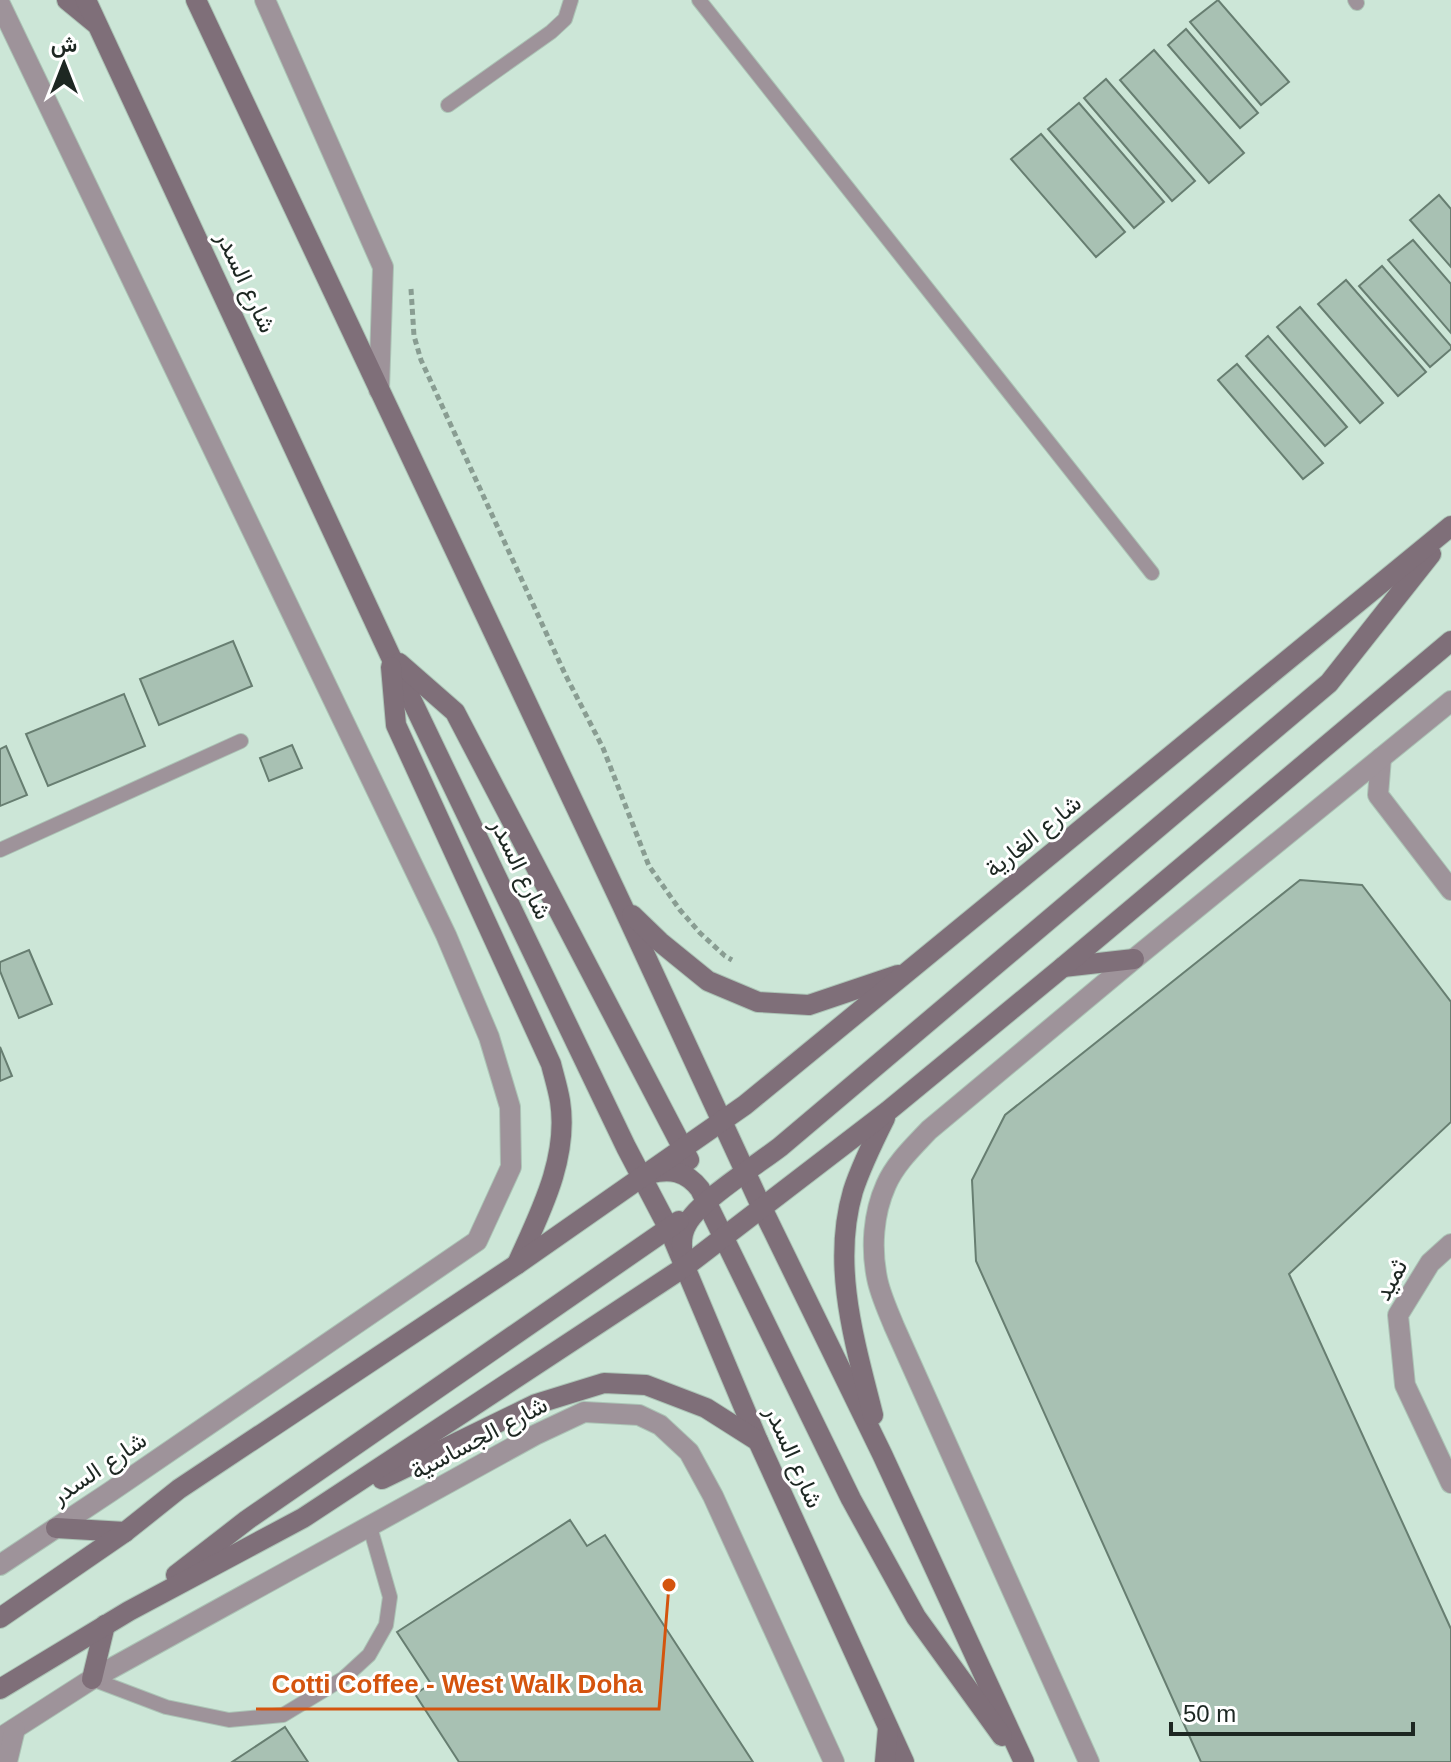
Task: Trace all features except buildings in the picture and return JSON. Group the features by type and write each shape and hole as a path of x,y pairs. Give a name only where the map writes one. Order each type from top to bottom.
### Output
{"main road":[{"path":"67,0 98,26"},
{"name":"شارع السدر","path":"86,0 390,655 669,1229 758,1441 904,1762"},
{"path":"196,0 762,1208 882,1454 1022,1762"},
{"path":"129,1611 247,1520 669,1229 793,1137 1329,683 1451,528"},
{"name":"شارع الغارية","path":"642,1177 745,1105 1451,528"},
{"path":"722,1121 727,1145 727,1168 719,1186 683,1232 681,1244 686,1266 888,1111 1451,641"},
{"path":"390,655 455,712 683,1150 851,1499 916,1617 1022,1762"},
{"path":"390,655 396,725 551,1064 561,1103 561,1144 553,1178 516,1265"},
{"path":"622,905 660,942 708,981 758,1002 809,1005 910,972"},
{"path":"1063,967 1134,959"},
{"path":"882,1454 851,1323 845,1232 853,1192 888,1111"},
{"path":"0,1618 125,1532 179,1489 516,1265 642,1177 661,1171 680,1173 697,1184 718,1212 734,1219 745,1218 762,1208"},
{"name":"شارع الجساسية","path":"0,1689 129,1611 303,1518 686,1266"},
{"path":"303,1518 536,1404 604,1383 646,1385 706,1408 758,1441"},
{"path":"56,1528 125,1532"},
{"path":"92,1679 105,1625"},
{"path":"885,1762 888,1728"}],"street":[{"path":"265,0 383,267 379,390"},
{"name":"شارع السدر","path":"0,4 446,935 489,1037 510,1107 511,1167 477,1241 56,1528"},
{"path":"1089,1762 894,1326 877,1279 873,1235 886,1184 906,1155 929,1130 1451,701"},
{"path":"1381,758 1378,795 1451,890"},
{"path":"1341,790 1378,795"},
{"name":"ثميد","path":"1451,1244 1430,1263 1398,1315 1405,1385 1451,1483"},
{"name":"شارع الجساسية","path":"8,1733 92,1679 535,1435 584,1412 639,1415 660,1425 689,1452 713,1496 834,1762"},
{"path":"0,1565 56,1528"},
{"path":"7,1762 8,1733"}],"lane":[{"path":"448,105 551,32 565,19 571,0"},
{"path":"699,0 1152,573"},
{"path":"0,850 241,741"},
{"path":"92,1679 166,1707 229,1720 283,1715 344,1678 369,1655 386,1625 390,1597 370,1527"}],"path":[{"path":"410,282 414,336 421,360 565,674 603,748 649,866 700,933 736,963"}],"place":[{"name":"Cotti Coffee - West Walk Doha","path":"669,1585"}]}
